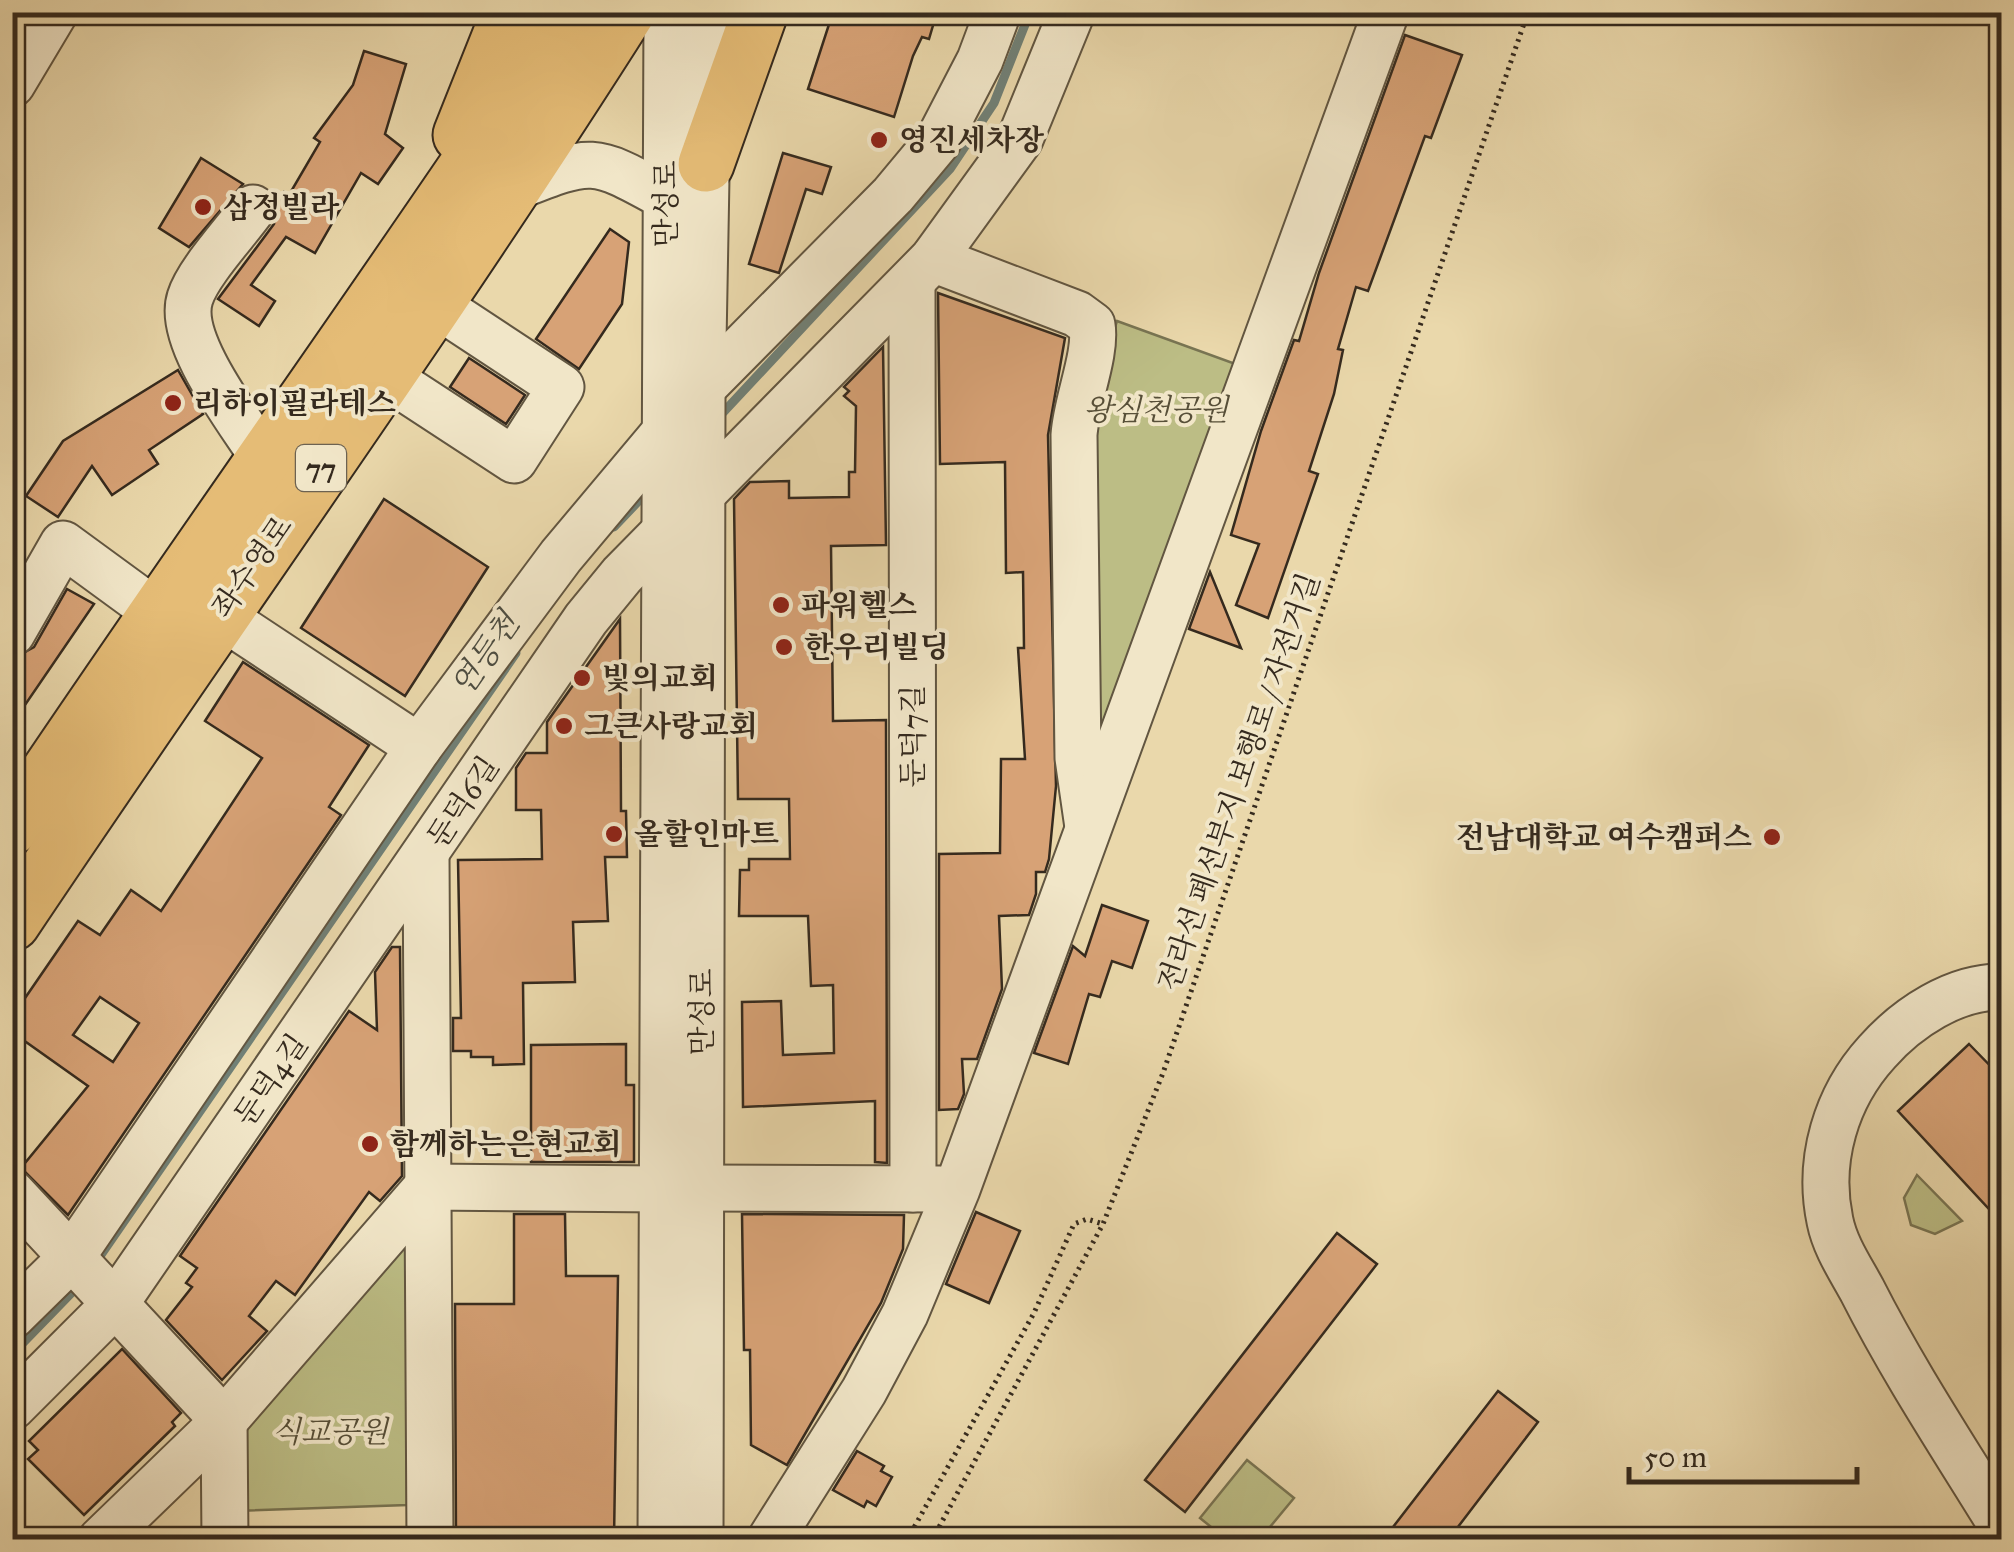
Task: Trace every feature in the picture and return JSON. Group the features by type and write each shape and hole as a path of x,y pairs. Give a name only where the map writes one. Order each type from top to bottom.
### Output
{"main road":[{"path":"423,236 510,12"},
{"name":"좌수영로","path":"12,827 156,612 423,236 570,12"},
{"name":"좌수영로","path":"12,923 218,614 516,187 628,12"},
{"path":"686,180 760,12"}],"street":[{"path":"12,84 56,12"},
{"name":"만성로","path":"661,1540 682,1189 702,491 702,393 686,180 667,12"},
{"name":"만성로","path":"700,1540 682,1189 664,534 665,446 686,180 709,12"},
{"path":"12,1316 71,1258 419,748 561,556 665,446 702,393 893,196 927,154 967,87 998,12"},
{"path":"664,534 702,491 923,271 1020,139 1072,12"},
{"path":"770,1540 872,1376 905,1314 957,1189 1386,12"},
{"path":"516,187 577,163 594,162 686,180"},
{"path":"253,208 191,294 188,320 198,353 264,459"},
{"path":"923,271 1077,314 1092,324 1092,343 1076,401 1074,435 1078,758 1089,834"},
{"name":"둔덕7길","path":"913,1189 923,271"},
{"path":"384,375 514,460 562,386 434,304"},
{"name":"둔덕6길","path":"430,1540 426,856 586,618 664,534"},
{"path":"12,632 63,544 156,612"},
{"path":"218,614 419,748"},
{"name":"둔덕4길","path":"12,1407 115,1304 426,856"},
{"path":"2002,987 1957,995 1919,1014 1884,1043 1863,1067 1836,1118 1827,1176 1830,1223 1842,1252 1877,1320 2002,1526"},
{"path":"101,1540 224,1421 427,1187 957,1189"},
{"path":"12,1192 224,1421 225,1540"}],"path":[{"name":"전라선 폐선부지 보행로 / 자전거길","path":"932,1540 1103,1224 1169,1054 1528,12"},
{"path":"907,1540 1034,1313 1074,1224 1087,1219 1103,1224"}],"green space":[{"name":"왕심천공원","path":"1117,321 1241,366 1105,754 1090,749 1088,409"},
{"path":"1917,1175 1962,1221 1935,1234 1911,1225 1904,1198"},
{"name":"식교공원","path":"390,1247 406,1250 407,1505 236,1511 235,1426"},
{"path":"1247,1460 1294,1498 1260,1539 1226,1539 1200,1518"}],"building":[{"path":"833,12 937,12 929,39 922,37 913,56 894,117 808,89"},
{"path":"1405,35 1462,55 1431,138 1425,136 1368,291 1356,287 1338,349 1343,350 1334,394 1309,471 1318,474 1268,618 1236,605 1259,544 1231,535 1261,431 1294,340 1299,341 1319,273"},
{"path":"364,51 406,64 385,134 403,148 378,184 361,173 315,253 286,237 251,285 275,301 259,326 218,299 274,224 278,203 284,192 289,195 320,142 314,138 353,85"},
{"path":"783,153 831,167 822,194 806,189 779,273 749,264"},
{"name":"삼정빌라","path":"201,158 243,184 189,247 159,228"},
{"path":"610,229 629,242 622,304 579,369 536,339"},
{"path":"938,293 1065,338 1048,435 1056,786 1049,859 1045,872 1036,872 1036,894 1029,915 999,916 1002,989 977,1059 962,1059 964,1094 958,1109 939,1110 939,854 1000,853 1001,759 1025,759 1018,648 1024,648 1023,572 1006,573 1005,462 940,464"},
{"path":"883,347 886,545 831,546 833,721 886,720 887,1163 875,1162 875,1101 743,1107 742,1002 781,1001 783,1055 834,1053 833,985 811,986 808,916 739,916 740,870 749,870 749,859 790,859 789,799 738,799 734,499 750,482 789,481 789,498 849,497 849,472 855,472 856,406 844,396 849,391 844,387"},
{"path":"469,358 525,395 506,424 450,387"},
{"path":"178,370 203,414 149,450 158,464 112,495 92,466 58,517 26,496 63,441"},
{"path":"384,499 488,567 405,696 301,628"},
{"path":"1210,572 1241,648 1189,629"},
{"path":"67,589 94,604 12,724 12,659 34,647"},
{"path":"620,619 621,811 626,811 627,857 605,857 608,921 573,922 575,982 523,983 524,1064 493,1065 493,1057 471,1057 471,1051 453,1051 453,1018 461,1018 458,860 542,859 541,810 516,810 516,768 526,753 547,753 547,722"},
{"path":"243,662 369,745 329,807 341,815 68,1215 21,1168 88,1086 12,1032 12,1017 78,921 100,935 131,890 161,911 262,758 205,721","holes":["100,997 139,1023 113,1062 73,1035"]},
{"path":"1102,905 1148,921 1132,968 1112,961 1100,997 1089,994 1068,1064 1034,1053 1073,946 1085,956"},
{"path":"392,947 400,947 402,1176 380,1201 369,1192 295,1295 276,1281 249,1316 267,1331 222,1380 166,1320 192,1287 186,1283 197,1268 180,1256 349,1011 377,1030 375,972"},
{"path":"626,1044 626,1085 634,1085 634,1162 531,1162 531,1045"},
{"path":"1969,1044 2002,1078 2002,1223 1898,1111"},
{"path":"976,1212 1020,1231 989,1303 946,1284"},
{"path":"514,1214 565,1214 566,1276 618,1276 614,1540 456,1540 455,1304 514,1304"},
{"path":"742,1214 904,1215 903,1249 881,1303 787,1465 751,1445 750,1350 744,1350"},
{"path":"1337,1233 1377,1264 1185,1512 1145,1480"},
{"path":"122,1349 181,1413 172,1422 175,1426 84,1515 28,1459 38,1450 29,1441"},
{"path":"1498,1391 1538,1422 1448,1540 1383,1540"},
{"path":"857,1451 884,1466 881,1471 892,1477 876,1506 867,1501 864,1507 833,1490"}],"waterway":[{"name":"연등천","path":"718,418 950,169 994,103 1030,12"},
{"name":"연등천","path":"614,527 648,491"},
{"name":"연등천","path":"96,1262 516,653"},
{"name":"연등천","path":"12,1354 78,1286"}],"place":[{"name":"영진세차장","path":"879,140"},
{"name":"삼정빌라","path":"203,207"},
{"name":"리하이필라테스","path":"173,403"},
{"name":"파워헬스","path":"781,605"},
{"name":"한우리빌딩","path":"784,647"},
{"name":"빛의교회","path":"582,678"},
{"name":"그큰사랑교회","path":"564,726"},
{"name":"올할인마트","path":"614,834"},
{"name":"전남대학교 여수캠퍼스","path":"1772,837"},
{"name":"함께하는은현교회","path":"370,1144"}]}
